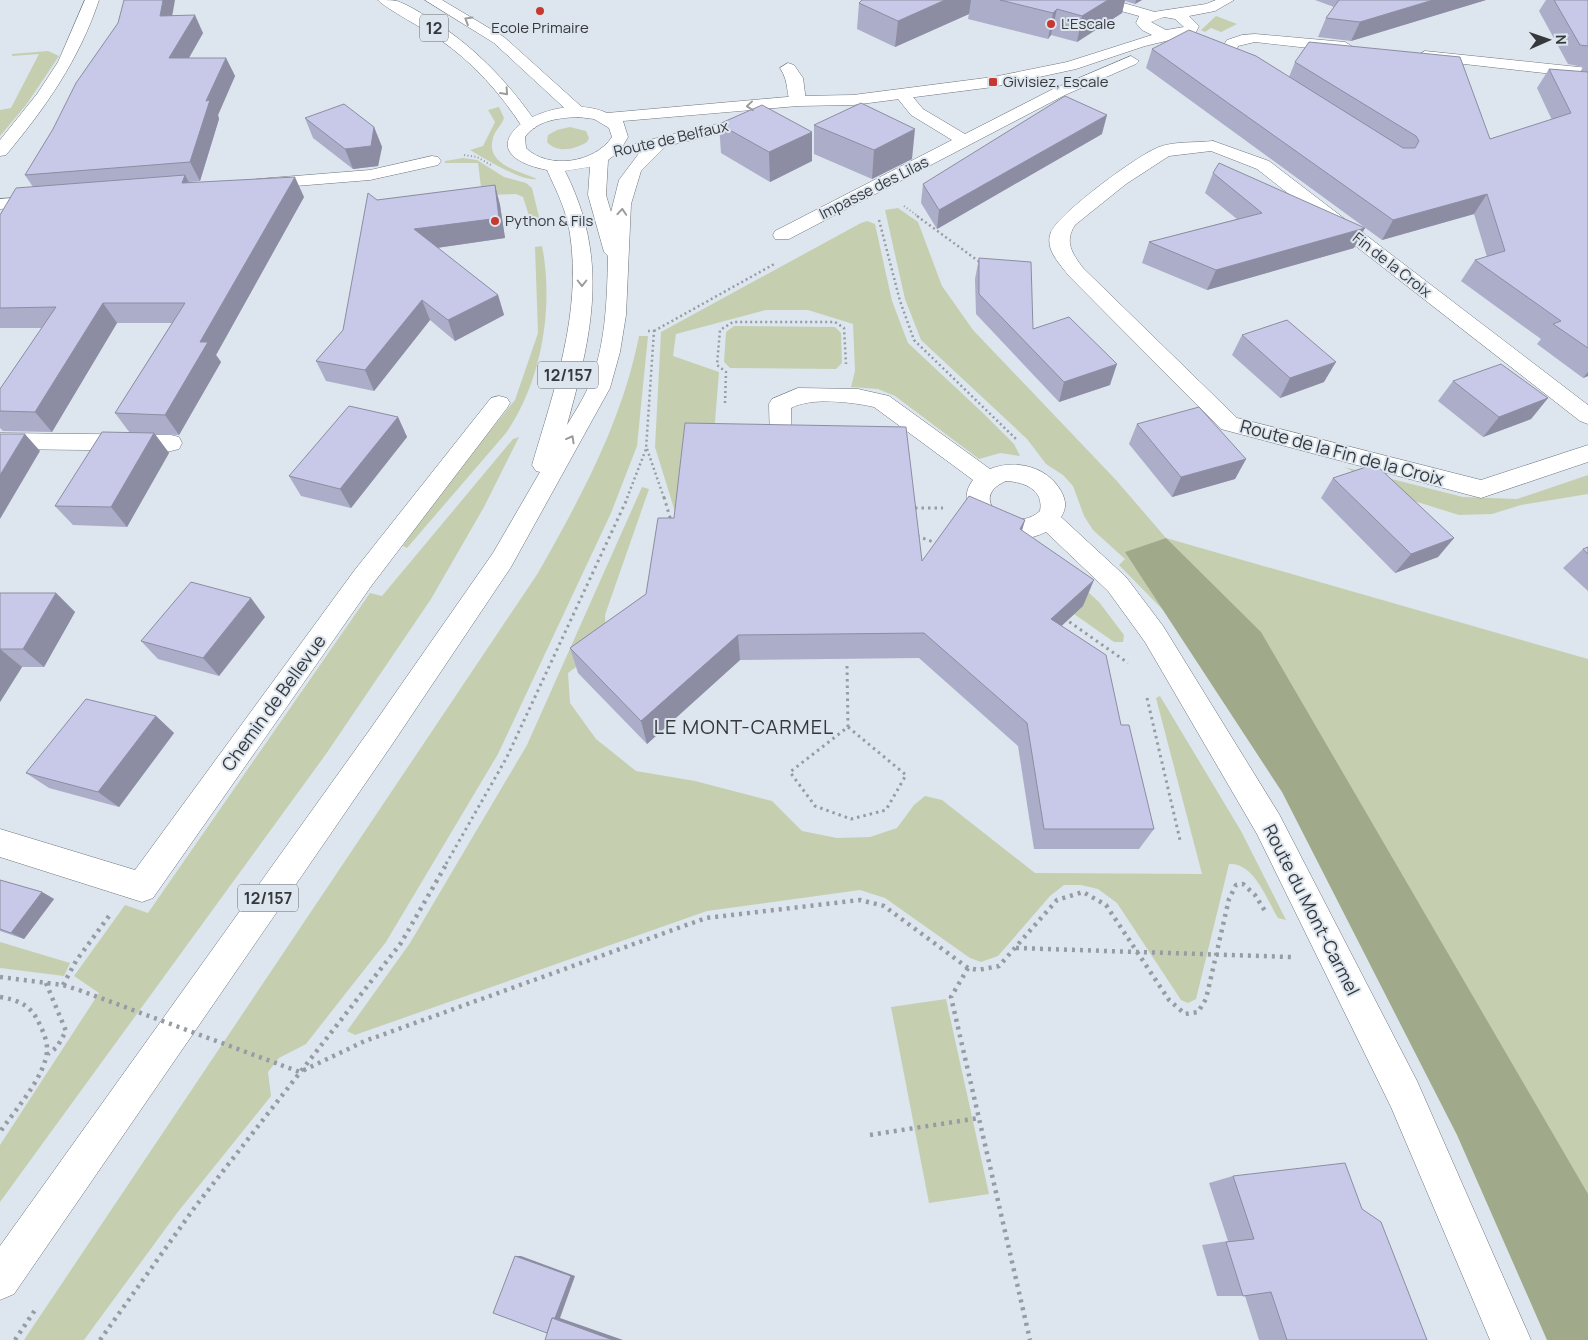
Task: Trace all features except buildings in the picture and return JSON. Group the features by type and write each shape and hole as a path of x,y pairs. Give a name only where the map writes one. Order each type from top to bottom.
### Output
{"main road":[{"path":"0,151 34,110 63,70 85,24 92,0"},
{"name":"12","path":"385,0 436,30 478,63 510,96 529,124"},
{"name":"12","path":"432,0 499,40 578,112"},
{"path":"1097,0 1148,21 1157,32 1174,34"},
{"path":"1148,21 1172,14 1210,8 1226,0"},
{"path":"1172,14 1186,19 1192,26 1199,22 1210,8"},
{"path":"1140,42 1148,21"},
{"name":"Route de Belfaux","path":"529,124 518,134 516,141 517,147 533,161 553,165 578,164 602,156 852,100 993,82 1071,66 1140,42 1187,32 1192,26"},
{"path":"1267,78 1235,58 1230,49 1232,42 1255,38 1364,49"},
{"path":"1412,54 1588,74"},
{"name":"Impasse des Lilas","path":"782,234 1059,92 1131,61"},
{"path":"788,68 795,78 798,101"},
{"path":"902,94 917,112 965,140"},
{"name":"Route de Belfaux","path":"578,112 605,118 798,101 852,100"},
{"path":"529,124 557,114 578,112"},
{"path":"605,118 617,126 620,137 618,143 602,156 596,195 617,260"},
{"path":"617,260 624,191 634,169 660,143"},
{"name":"Fin de la Croix","path":"1060,233 1068,222 1120,180 1164,151 1213,146 1263,165 1588,416"},
{"path":"243,185 370,175 432,162"},
{"name":"12/157","path":"530,512 567,384 582,300 581,250 575,219 570,200 553,165"},
{"path":"0,204 58,200"},
{"name":"Route de la Fin de la Croix","path":"1060,233 1060,250 1076,272 1229,424 1481,489 1588,453"},
{"name":"12/157","path":"0,1280 381,737 502,560 599,388 608,363 616,316 617,260"},
{"path":"781,442 780,404 798,395 848,396 881,401 987,479"},
{"name":"Chemin de Bellevue","path":"142,887 364,578 499,403"},
{"path":"0,441 170,444"},
{"path":"1004,473 1024,474 1042,483 1050,492 1054,501 1053,511 1048,519 1039,526 1021,529 1002,526 990,520 982,513 976,495 980,486 987,479 1004,473"},
{"name":"Route du Mont-Carmel","path":"1048,519 1118,584 1154,634 1268,824 1404,1094 1511,1340"},
{"path":"0,843 142,887"}],"path":[{"path":"874,188 984,265"},
{"path":"846,202 881,221 900,301 914,340 988,410 1026,450 1029,462 1024,474"},
{"path":"645,331 654,331 782,260"},
{"path":"725,403 726,372 717,365 720,330 733,322 835,322 844,328 848,396"},
{"path":"100,1340 195,1207 401,943 507,757 621,514 646,449 654,331"},
{"path":"646,449 654,464 672,526"},
{"path":"915,512 915,507 944,508"},
{"path":"917,527 918,536"},
{"path":"910,536 918,536 944,546"},
{"path":"1057,613 1126,663 1171,662"},
{"path":"847,666 848,728"},
{"path":"1146,691 1180,840"},
{"path":"848,728 906,775 886,810 851,818 815,806 790,772 848,728"},
{"path":"0,977 63,985 79,990 300,1072 365,1042 706,918 860,900 884,906 968,968 978,970 999,966 1057,900 1083,892 1106,906 1169,1000 1185,1014 1198,1012 1206,1000 1229,899 1236,885 1243,884 1254,895 1268,915"},
{"path":"63,985 76,961 119,902 142,887"},
{"path":"1016,948 1294,957"},
{"path":"968,968 951,997 1030,1340"},
{"path":"0,1132 39,1074 48,1054 57,1047 66,1031 46,983"},
{"path":"0,998 19,1000 35,1012 46,1039 48,1054"},
{"path":"870,1134 979,1118"}],"green space":[{"path":"1216,16 1237,24 1221,32 1211,28 1205,32 1201,30"},
{"path":"48,51 59,56 26,105 0,136 0,110 11,108 39,54 12,56 12,54"},
{"path":"499,107 504,118 493,138 492,147 494,155 499,161 513,170 537,179 522,177 470,150 483,146 495,122 488,110"},
{"path":"570,127 586,131 589,138 587,142 578,147 561,149 551,146 547,142 548,135 557,130"},
{"path":"463,158 477,160 504,177 526,183 532,188 540,221 531,222 523,197 516,194 482,195 478,163 445,163 445,161"},
{"path":"898,208 918,222 942,286 973,330 1116,480 1166,538 1126,552 1164,611 1119,565 1125,559 1093,530 1084,516 1073,486 1063,475 1046,464 1027,439 921,340 905,299 885,210"},
{"path":"867,221 875,224 892,301 908,343 1014,444 1020,456 1000,453 979,459 895,396 878,389 851,387 855,371 853,324 808,310 766,310 676,334 673,356 719,372 714,434 680,528 655,447 661,332"},
{"path":"542,246 546,293 545,318 542,343 528,391 506,433 407,548 403,546 436,497 515,400 538,333 535,247"},
{"path":"734,326 835,327 841,333 842,363 836,369 730,368 724,362 726,332"},
{"path":"639,336 648,336 637,446 611,513 498,754 386,942 306,1044 279,1058 268,1072 271,1096 177,1213 84,1340 24,1340 538,573 570,516 611,429 632,368"},
{"path":"519,437 484,507 431,599 326,754 0,1202 0,1145 99,993 74,976 125,905 148,913 370,593 382,596 513,439"},
{"path":"1344,467 1463,497 1517,499 1588,475 1588,494 1521,505 1492,514 1459,515 1414,501"},
{"path":"642,487 649,489 605,615 602,645 593,655 568,673 570,703 596,739 636,771 695,781 772,801 802,831 837,838 870,837 897,828 914,805 925,796 942,800 1035,873 1202,874 1156,698 1160,696 1241,831 1286,920 1278,918 1253,875 1238,865 1229,864 1196,999 1188,1003 1181,1000 1117,903 1098,889 1081,885 1064,885 1050,896 998,956 981,962 970,958 885,898 860,890 707,911 355,1035 347,1031 410,943 527,745"},
{"path":"1166,538 1588,659 1588,1328"},
{"path":"1166,538 1261,632 1588,1194 1588,1340 1547,1340 1457,1135 1282,792 1125,552"},
{"path":"1068,574 1099,602 1124,635 1123,642 1114,642 1074,614 1083,606"},
{"path":"0,942 70,963 64,976 0,968"},
{"path":"946,999 989,1194 929,1203 891,1007"}],"place":[{"name":"Ecole Primaire","path":"540,11"},
{"name":"L'Escale","path":"1051,24"},
{"name":"Givisiez, Escale","path":"993,82"},
{"name":"Python & Fils","path":"495,221"}],"district":[{"name":"LE MONT-CARMEL","path":"744,727"}]}
